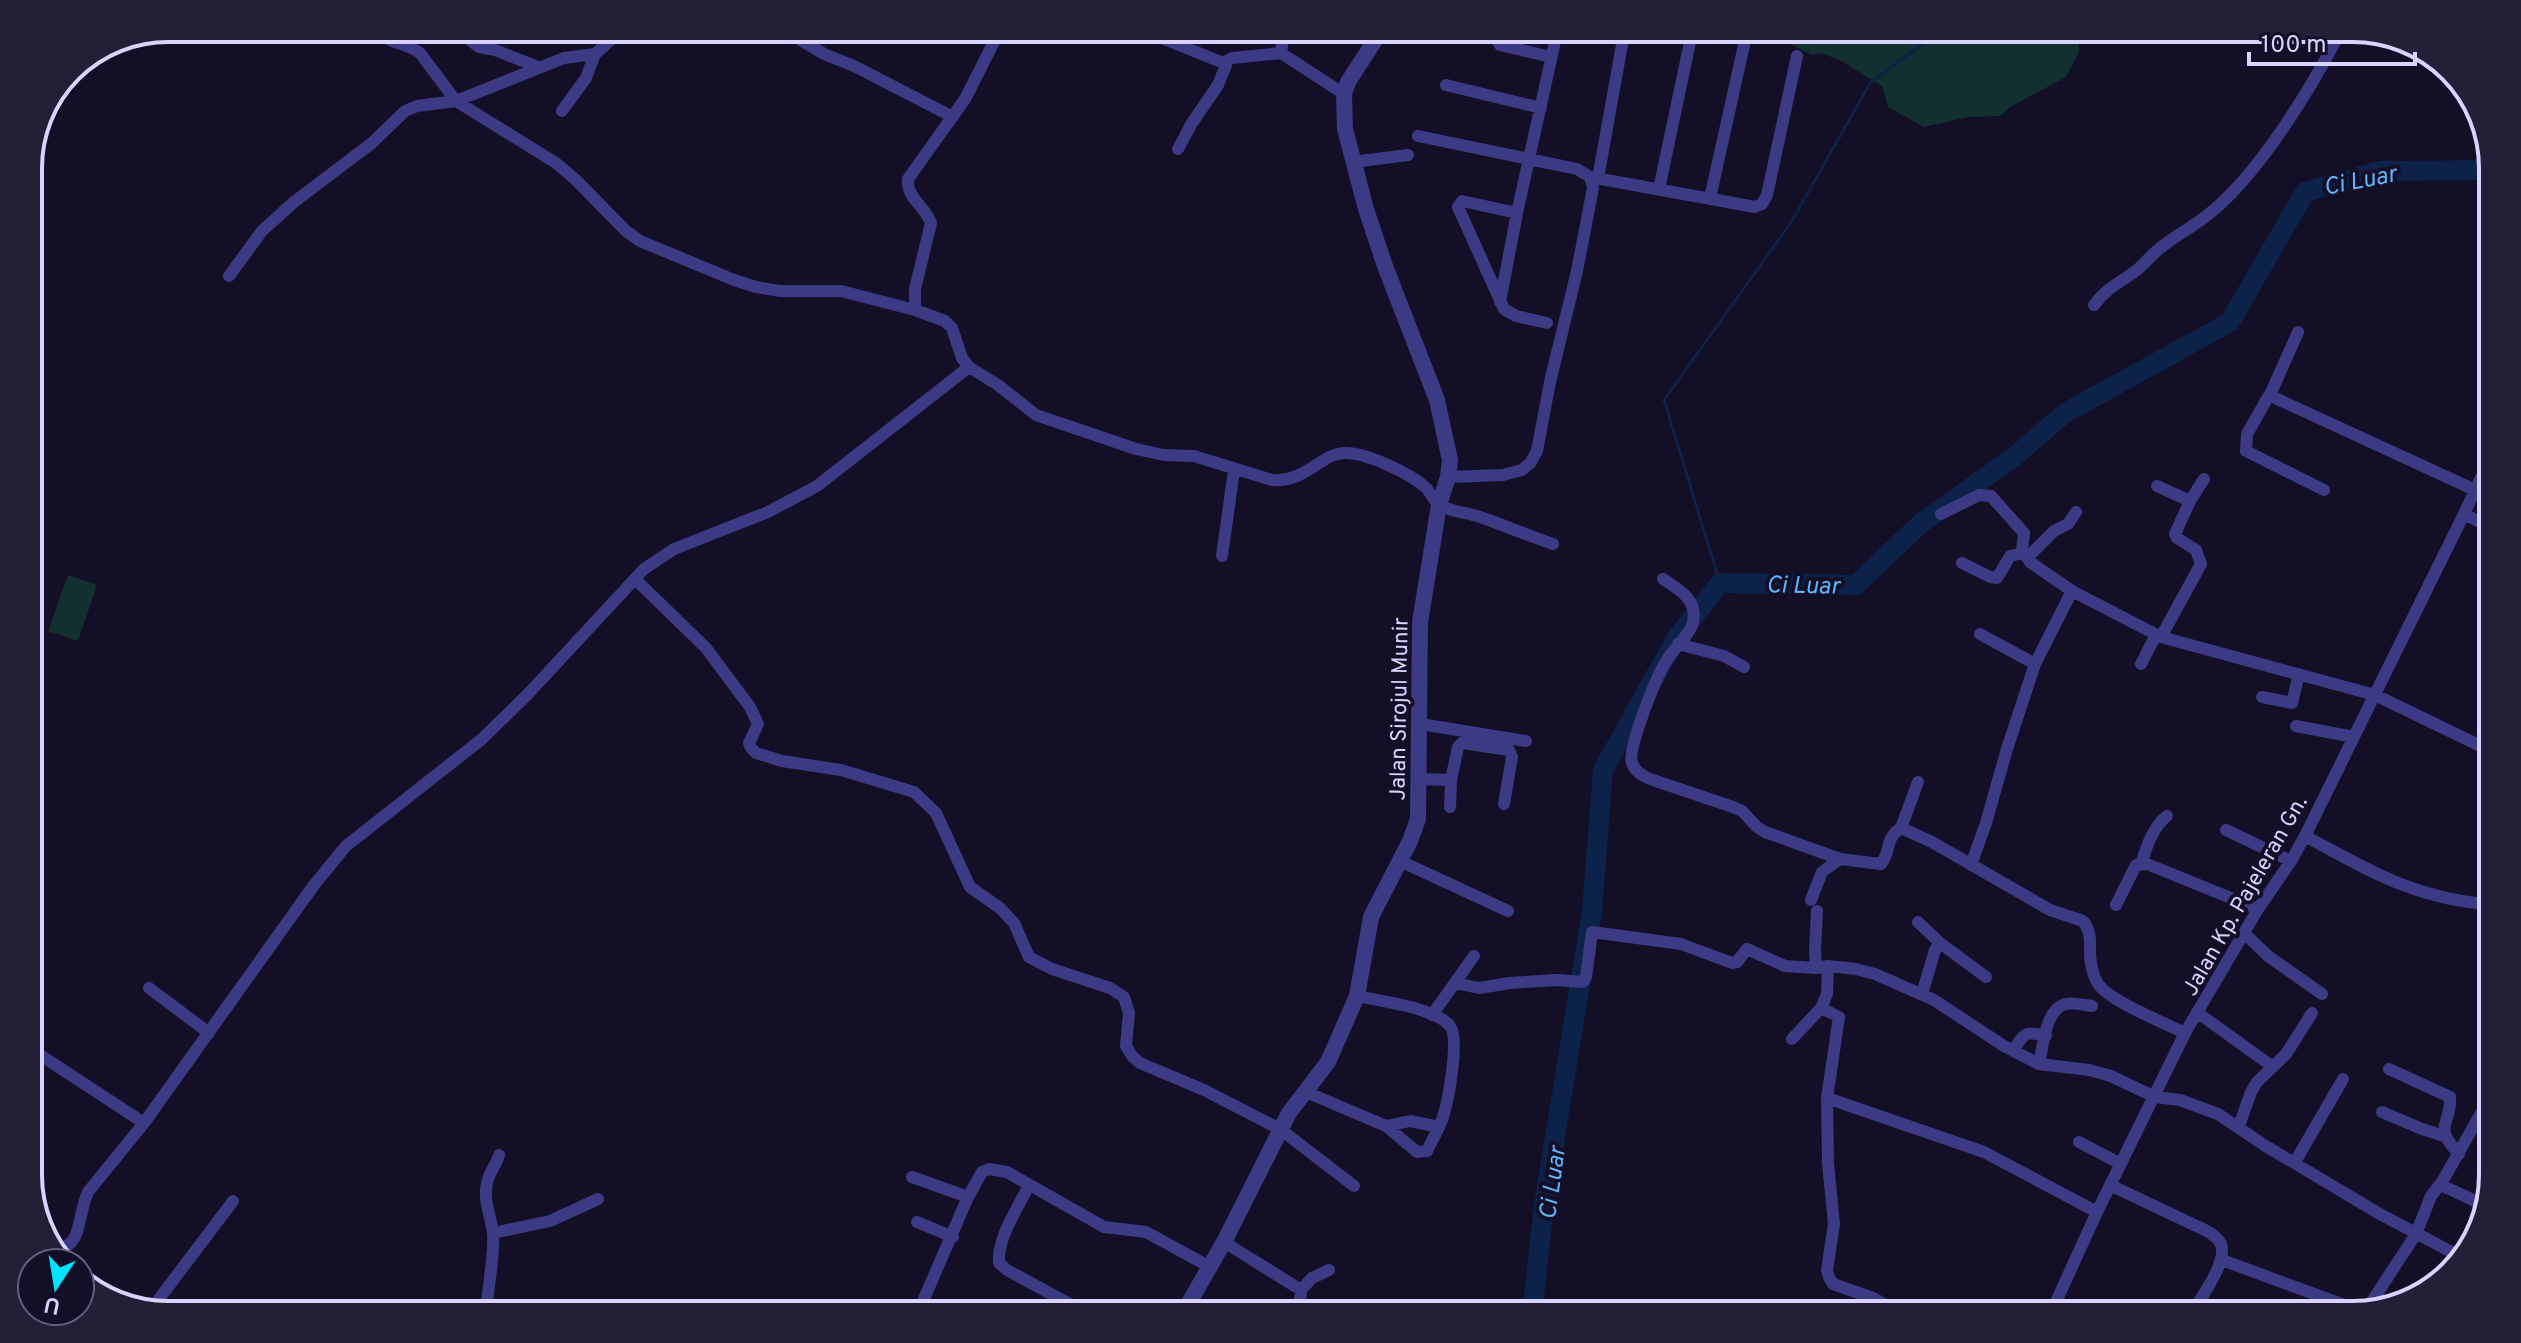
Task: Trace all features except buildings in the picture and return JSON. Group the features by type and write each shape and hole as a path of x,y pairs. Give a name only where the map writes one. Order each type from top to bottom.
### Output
{"street":[{"path":"396,42 420,53 456,101 556,163 640,241 756,287 780,291 841,291 945,321 952,328 962,358 969,367 1036,415 1136,449 1164,455 1194,456 1280,481 1301,475 1344,452 1376,459 1425,486 1439,505 1553,544"},
{"path":"472,42 538,67"},
{"path":"562,111 586,78 595,54 608,42"},
{"path":"804,42 953,117"},
{"path":"915,310 915,289 931,223 909,191 908,179 953,117 993,42"},
{"path":"1172,42 1226,64"},
{"path":"1281,42 1281,53"},
{"path":"1178,149 1218,85 1228,60 1281,53 1344,94 1348,82 1374,42"},
{"path":"1498,42 1500,45 1551,57"},
{"path":"1500,302 1555,42"},
{"path":"1448,477 1503,475 1522,470 1537,451 1577,271 1622,42"},
{"path":"1659,189 1690,42"},
{"path":"2094,305 2107,288 2136,270 2161,246 2206,216 2231,193 2262,156 2298,104 2334,42"},
{"path":"1710,198 1744,45"},
{"path":"229,276 262,231 294,202 372,143 405,111 417,106 456,101 564,58 595,54"},
{"path":"1418,136 1577,169 1594,177 1755,207 1762,204 1767,195 1797,56"},
{"path":"1446,85 1541,108"},
{"name":"Jalan Sirojul Munir","path":"1191,1301 1280,1129 1328,1062 1357,996 1371,917 1418,819 1420,622 1439,505 1448,477 1449,450 1437,400 1385,266 1353,162 1345,129 1344,94"},
{"path":"1353,162 1408,155"},
{"path":"1517,213 1462,201 1458,207 1500,302 1509,313 1547,323"},
{"path":"1483,263 1506,267"},
{"path":"2298,332 2269,397 2247,434 2246,451 2324,490"},
{"path":"67,1247 74,1237 88,1192 144,1123 314,885 346,846 482,739 644,569 674,549 768,512 817,486 969,367"},
{"path":"2269,397 2475,490"},
{"path":"1222,556 1234,470"},
{"path":"2141,664 2201,564 2196,550 2176,536 2176,530 2204,479"},
{"name":"Jalan Kp. Pajeleran Gn.","path":"2056,1301 2185,1033 2305,836 2479,482"},
{"path":"2157,486 2190,501"},
{"path":"1941,514 1979,495 1991,496 2024,533 2025,556"},
{"path":"2025,556 2054,531 2068,524 2076,512"},
{"path":"2464,514 2479,522"},
{"path":"1962,563 1997,578 2010,556 2025,556 2072,591 2158,636 2375,695 2479,745"},
{"path":"635,579 706,648 750,707 758,724 749,743 756,753 782,761 841,770 914,792 936,813 970,887 1000,908 1014,923 1029,957 1039,964 1110,988 1124,997 1129,1013 1126,1046 1132,1056 1148,1068 1204,1090 1280,1129 1354,1186"},
{"path":"1663,579 1685,593 1693,616 1689,631 1666,661 1650,692 1631,754 1633,766 1642,775 1742,811 1765,832 1840,859 1881,864 1886,857 1890,837 1901,828 1918,782"},
{"path":"1971,865 2035,664 2072,591"},
{"path":"1980,634 2035,664"},
{"path":"1678,644 1724,656 1744,667"},
{"path":"2262,697 2292,703 2299,674"},
{"path":"1420,724 1526,741"},
{"path":"2296,726 2354,737"},
{"path":"1450,807 1451,780 1462,743 1509,750 1512,757 1504,804"},
{"path":"1420,779 1451,780"},
{"path":"2141,864 2151,837 2167,816"},
{"path":"1901,828 2050,910 2083,921 2091,936 2090,961 2100,987 2185,1033"},
{"path":"2226,830 2291,861"},
{"path":"2305,836 2365,870 2416,892 2479,903"},
{"path":"1792,1039 1821,1008 1827,994 1815,950 1814,906 1822,872 1840,859"},
{"path":"1400,861 1508,911"},
{"path":"2116,905 2132,870 2136,865 2147,864 2258,909"},
{"path":"1918,922 1940,943 1986,977"},
{"path":"1455,983 1479,988 1557,980 1583,982 1592,932 1681,944 1732,963 1737,963 1747,949 1782,965 1856,969 1875,974 1922,994 2039,1064 2089,1070 2111,1076 2155,1097 2201,1106 2452,1253"},
{"path":"2245,934 2268,956 2322,994"},
{"path":"1922,994 1940,943"},
{"path":"1432,1015 1474,956"},
{"path":"149,988 209,1033"},
{"path":"1306,1092 1386,1126 1421,1153 1427,1151 1443,1117 1454,1036 1449,1025 1432,1015 1357,996"},
{"path":"2039,1064 2054,1013 2062,1005 2070,1003 2092,1006"},
{"path":"1821,1008 1839,1017 1827,1098 1828,1163 1834,1224 1827,1270 1833,1284 1878,1301"},
{"path":"2198,1013 2273,1067"},
{"path":"2239,1126 2257,1082 2286,1054 2312,1013"},
{"path":"2013,1051 2023,1035 2046,1036"},
{"path":"42,1056 144,1123"},
{"path":"2389,1069 2450,1097 2443,1126 2444,1136"},
{"path":"2295,1162 2343,1079"},
{"path":"1827,1098 1984,1152 2097,1212"},
{"path":"2382,1112 2444,1136 2459,1154"},
{"path":"2372,1299 2416,1234 2431,1196 2479,1118"},
{"path":"1386,1126 1410,1121 1439,1127"},
{"path":"2079,1142 2121,1164"},
{"path":"487,1301 493,1233 488,1218 486,1186 499,1155"},
{"path":"923,1301 968,1197 982,1172 989,1169 1007,1172 1104,1227 1146,1232 1210,1267"},
{"path":"912,1177 968,1197"},
{"path":"2442,1182 2445,1187 2476,1201"},
{"path":"1029,1185 1005,1236 999,1263 1066,1301"},
{"path":"2110,1185 2216,1237 2222,1246 2222,1260 2199,1301"},
{"path":"493,1233 550,1221 598,1199"},
{"path":"158,1300 233,1201"},
{"path":"917,1222 953,1237"},
{"path":"1224,1242 1301,1290"},
{"path":"2222,1260 2334,1301"},
{"path":"1300,1301 1301,1290 1312,1278 1329,1270"}],"green space":[{"path":"1786,42 2078,42 2079,52 2066,77 2012,106 2000,116 1968,117 1924,127 1888,107 1882,86 1843,62 1822,53 1812,55"},
{"path":"68,575 97,585 78,641 48,631"}],"waterway":[{"path":"1720,583 1664,400 1792,221 1870,83 1925,42"},
{"name":"Ci Luar","path":"1534,1301 1544,1205 1592,911 1603,770 1676,639 1720,583 1856,585 1920,524 2015,456 2065,413 2230,322 2305,192 2379,171 2479,170"}]}
